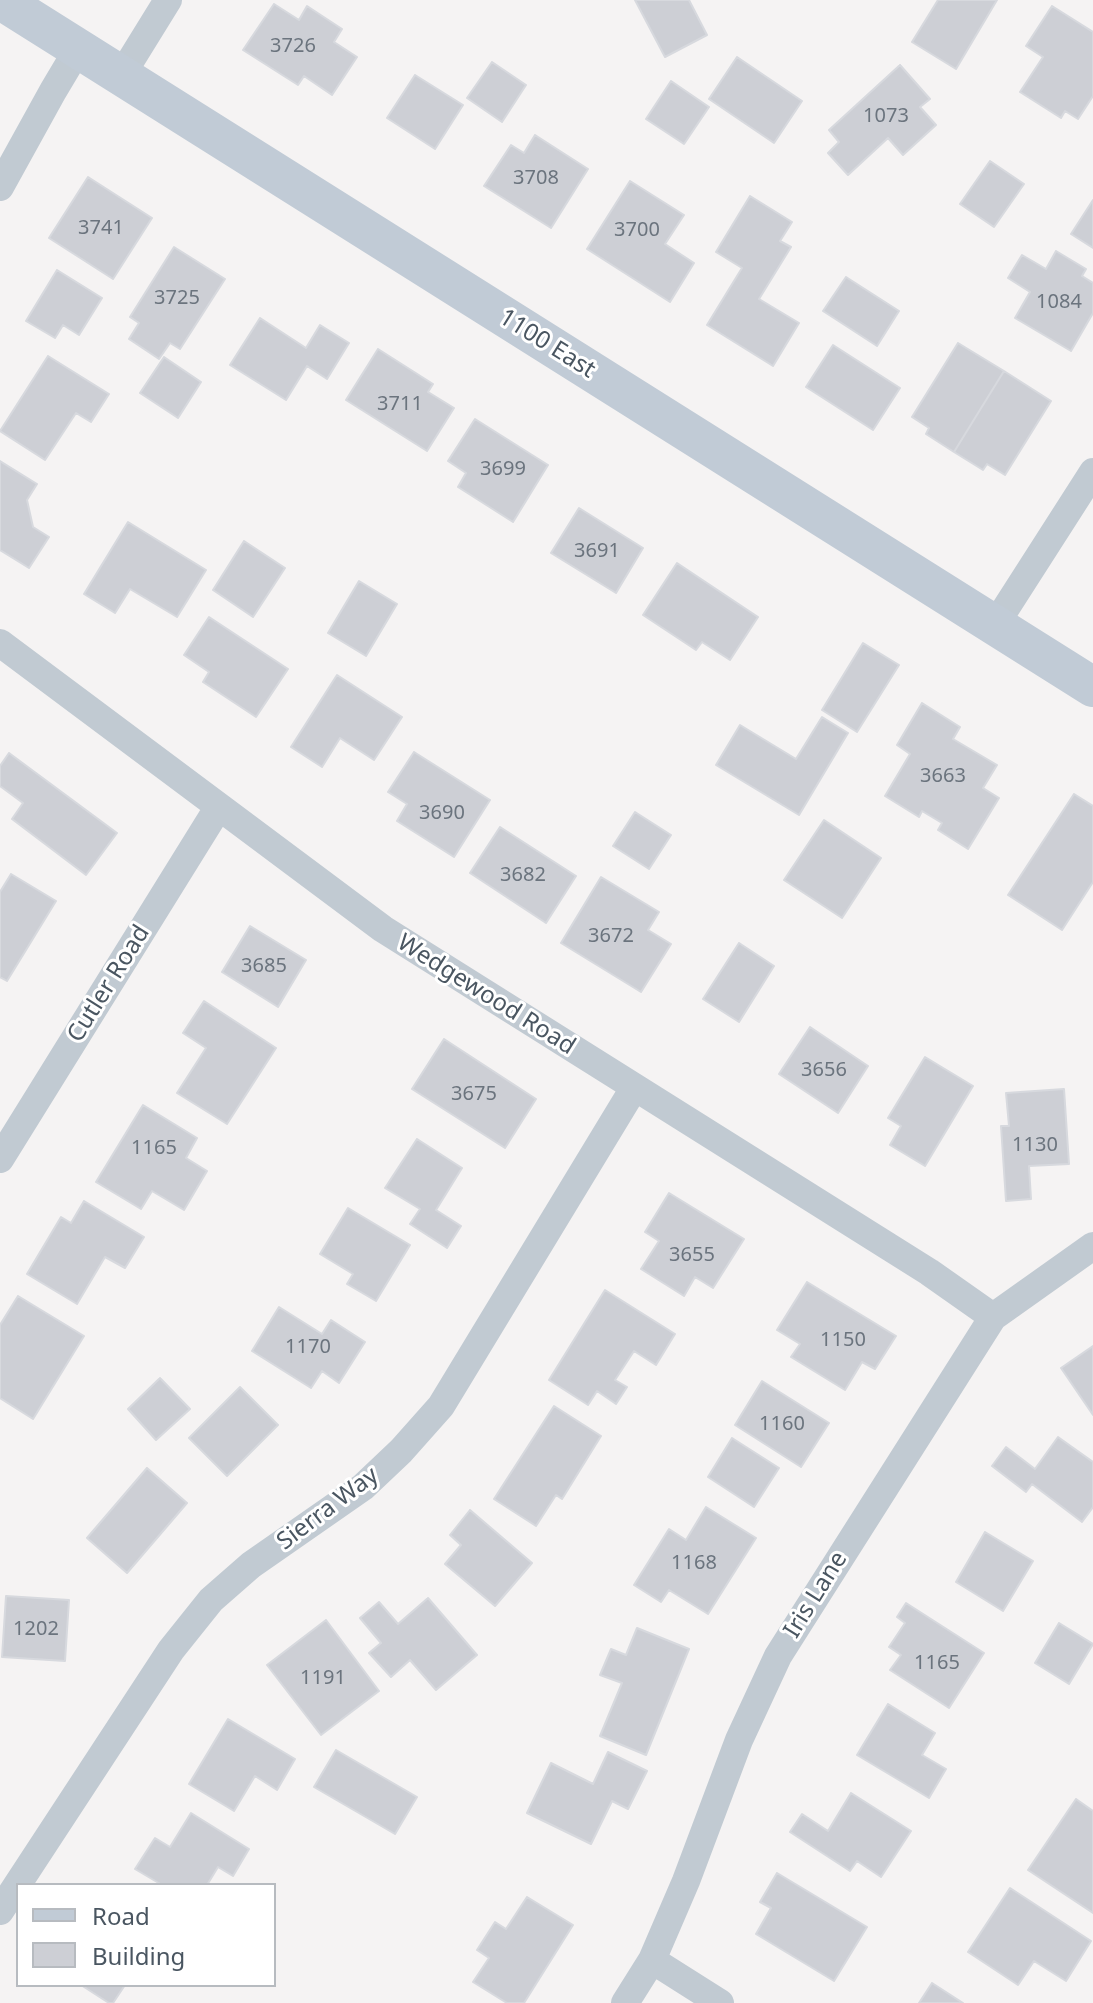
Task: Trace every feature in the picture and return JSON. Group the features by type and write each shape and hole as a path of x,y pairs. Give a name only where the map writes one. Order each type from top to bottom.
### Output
{"street":[{"name":"1100 East","path":"1,0 1093,687"},
{"path":"121,76 168,0"},
{"path":"0,187 78,49"},
{"path":"995,625 1093,472"},
{"name":"Wedgewood Road","path":"0,643 383,929 929,1272 993,1317"},
{"name":"Cutler Road","path":"0,1159 218,808"},
{"name":"Sierra Way","path":"18,1883 171,1650 211,1600 251,1565 363,1487 401,1451 441,1406 634,1088"},
{"name":"Iris Lane","path":"625,2003 652,1960 686,1881 739,1740 778,1656 993,1317 1093,1246"},
{"name":"Sierra Way","path":"0,1911 16,1887"},
{"path":"652,1960 720,2003"}],"building":[{"path":"635,0 689,0 707,35 665,57"},
{"path":"938,0 997,0 956,69 912,42"},
{"path":"274,4 299,20 307,6 342,29 334,42 357,57 332,95 304,76 298,85 243,50"},
{"path":"1052,6 1093,32 1093,96 1078,119 1065,111 1061,118 1020,92 1043,57 1026,46"},
{"path":"737,57 802,101 774,143 709,99"},
{"path":"492,62 526,85 502,122 467,98"},
{"path":"900,65 930,99 920,107 936,125 903,155 888,138 848,175 828,153 839,142 829,130"},
{"path":"415,75 463,105 435,149 387,118"},
{"path":"671,81 709,107 684,144 646,119"},
{"path":"535,135 588,169 551,228 484,186 511,145 524,153"},
{"path":"990,161 1024,184 994,227 960,204"},
{"path":"88,177 152,218 113,279 49,238"},
{"path":"630,181 684,215 665,244 694,263 670,302 587,249"},
{"path":"750,196 792,222 780,241 791,247 759,299 799,323 773,366 707,325 742,268 716,252"},
{"path":"1093,200 1093,248 1071,234"},
{"path":"174,247 225,279 180,349 170,343 159,359 129,339 139,323 130,317"},
{"path":"1056,251 1086,269 1082,276 1093,283 1093,313 1071,351 1015,318 1030,292 1008,278 1022,255 1046,269"},
{"path":"57,270 102,298 79,335 63,325 55,338 26,321"},
{"path":"846,277 899,311 877,346 823,311"},
{"path":"260,318 306,348 320,325 349,343 327,379 307,366 286,400 230,365"},
{"path":"958,343 1004,371 954,452 926,434 929,428 912,417"},
{"path":"833,345 900,388 873,430 806,387"},
{"path":"378,349 433,384 428,392 454,408 427,451 346,400"},
{"path":"48,356 109,394 91,422 76,413 45,460 0,431"},
{"path":"164,357 201,382 178,418 140,393"},
{"path":"1004,371 1051,401 1005,475 987,464 983,470 954,452"},
{"path":"475,419 548,465 513,522 458,487 466,473 448,461"},
{"path":"0,461 37,484 27,500 33,527 49,537 29,568 0,550"},
{"path":"579,508 643,548 616,593 551,553"},
{"path":"128,522 206,570 177,617 130,589 115,613 84,594"},
{"path":"244,541 285,568 253,617 213,590"},
{"path":"677,563 758,617 730,660 702,642 696,650 643,615"},
{"path":"359,581 397,604 366,656 328,633"},
{"path":"209,617 288,669 256,717 203,682 209,672 184,655"},
{"path":"863,643 899,665 857,732 822,710"},
{"path":"337,675 402,717 374,760 340,738 322,767 291,747"},
{"path":"922,703 960,727 953,739 997,765 983,788 999,798 968,849 938,830 942,823 922,811 919,817 885,796 910,754 897,745"},
{"path":"822,717 848,733 799,815 716,765 740,725 796,759"},
{"path":"414,752 490,800 454,857 397,821 407,804 388,792"},
{"path":"9,753 117,833 86,875 12,819 23,803 0,786 0,766"},
{"path":"1074,794 1093,806 1093,882 1062,930 1008,895"},
{"path":"635,812 671,835 649,869 613,846"},
{"path":"824,820 881,858 842,918 784,880"},
{"path":"500,827 576,876 546,923 470,873"},
{"path":"11,874 56,901 7,981 0,977 0,892"},
{"path":"601,877 659,912 648,930 671,944 641,992 561,943"},
{"path":"250,926 306,960 278,1007 222,972"},
{"path":"739,943 774,966 739,1022 703,999"},
{"path":"204,1001 276,1048 227,1124 177,1093 206,1048 183,1033"},
{"path":"810,1027 868,1066 838,1113 779,1074"},
{"path":"444,1039 536,1099 505,1148 412,1089"},
{"path":"925,1057 973,1086 925,1166 890,1145 901,1126 888,1118"},
{"path":"1064,1089 1069,1164 1029,1166 1031,1199 1006,1201 1001,1126 1009,1126 1006,1093"},
{"path":"143,1105 197,1138 186,1158 207,1171 184,1210 152,1191 141,1209 96,1182"},
{"path":"417,1139 462,1168 436,1210 461,1226 447,1248 410,1224 420,1209 385,1188"},
{"path":"669,1193 744,1239 713,1288 695,1277 684,1296 641,1269 659,1241 645,1232"},
{"path":"84,1201 144,1237 125,1268 105,1257 77,1304 27,1274 61,1217 71,1223"},
{"path":"348,1208 410,1245 376,1301 347,1284 353,1274 320,1254"},
{"path":"807,1282 896,1336 875,1369 862,1362 845,1390 791,1357 800,1344 777,1330"},
{"path":"605,1290 675,1334 656,1365 634,1351 615,1380 627,1387 616,1404 597,1391 588,1405 549,1380"},
{"path":"18,1296 84,1336 33,1419 0,1398 0,1325"},
{"path":"279,1307 322,1334 331,1320 365,1342 339,1383 322,1371 311,1388 252,1351"},
{"path":"1093,1346 1093,1415 1061,1368"},
{"path":"160,1378 190,1409 156,1440 128,1409"},
{"path":"762,1381 829,1423 801,1467 735,1425"},
{"path":"240,1387 278,1425 227,1476 189,1438"},
{"path":"554,1406 601,1436 562,1499 556,1495 536,1526 494,1499"},
{"path":"1058,1437 1093,1462 1093,1507 1082,1522 1032,1484 1026,1492 992,1466 1006,1447 1035,1469"},
{"path":"732,1438 779,1468 754,1507 708,1477"},
{"path":"147,1468 187,1503 127,1573 87,1538"},
{"path":"706,1507 756,1538 708,1614 669,1590 661,1602 634,1585 669,1529 686,1540"},
{"path":"470,1510 532,1563 495,1606 445,1564 461,1545 450,1535"},
{"path":"985,1532 1033,1561 1003,1611 956,1582"},
{"path":"6,1596 69,1600 65,1661 2,1657"},
{"path":"428,1598 477,1655 436,1690 410,1660 391,1677 369,1653 381,1643 360,1618 379,1602 398,1624"},
{"path":"906,1603 984,1653 949,1708 890,1670 901,1655 889,1647 905,1623 897,1617"},
{"path":"326,1620 379,1691 321,1735 267,1665"},
{"path":"1059,1623 1093,1644 1069,1684 1035,1663"},
{"path":"637,1628 689,1649 646,1755 600,1736 622,1683 600,1675 611,1649 626,1655"},
{"path":"888,1704 935,1733 922,1755 946,1769 929,1798 857,1755"},
{"path":"228,1719 295,1759 277,1790 255,1776 234,1811 189,1784"},
{"path":"336,1750 417,1797 395,1834 314,1787"},
{"path":"608,1752 647,1771 628,1809 612,1801 591,1844 527,1813 551,1763 593,1784"},
{"path":"851,1793 911,1831 881,1877 857,1861 850,1871 790,1832 802,1814 828,1831"},
{"path":"1076,1799 1093,1811 1093,1913 1028,1870"},
{"path":"191,1813 249,1849 233,1876 218,1867 208,1883 159,1883 135,1869 155,1838 170,1847"},
{"path":"777,1873 867,1927 834,1981 756,1934 771,1908 760,1902"},
{"path":"1010,1888 1091,1941 1066,1981 1034,1961 1018,1985 968,1952"},
{"path":"527,1897 573,1925 524,2003 507,2003 473,1982 489,1958 477,1950 495,1922 506,1929"},
{"path":"932,1983 963,2003 919,2003"},
{"path":"84,1987 124,1987 113,2003"}]}
